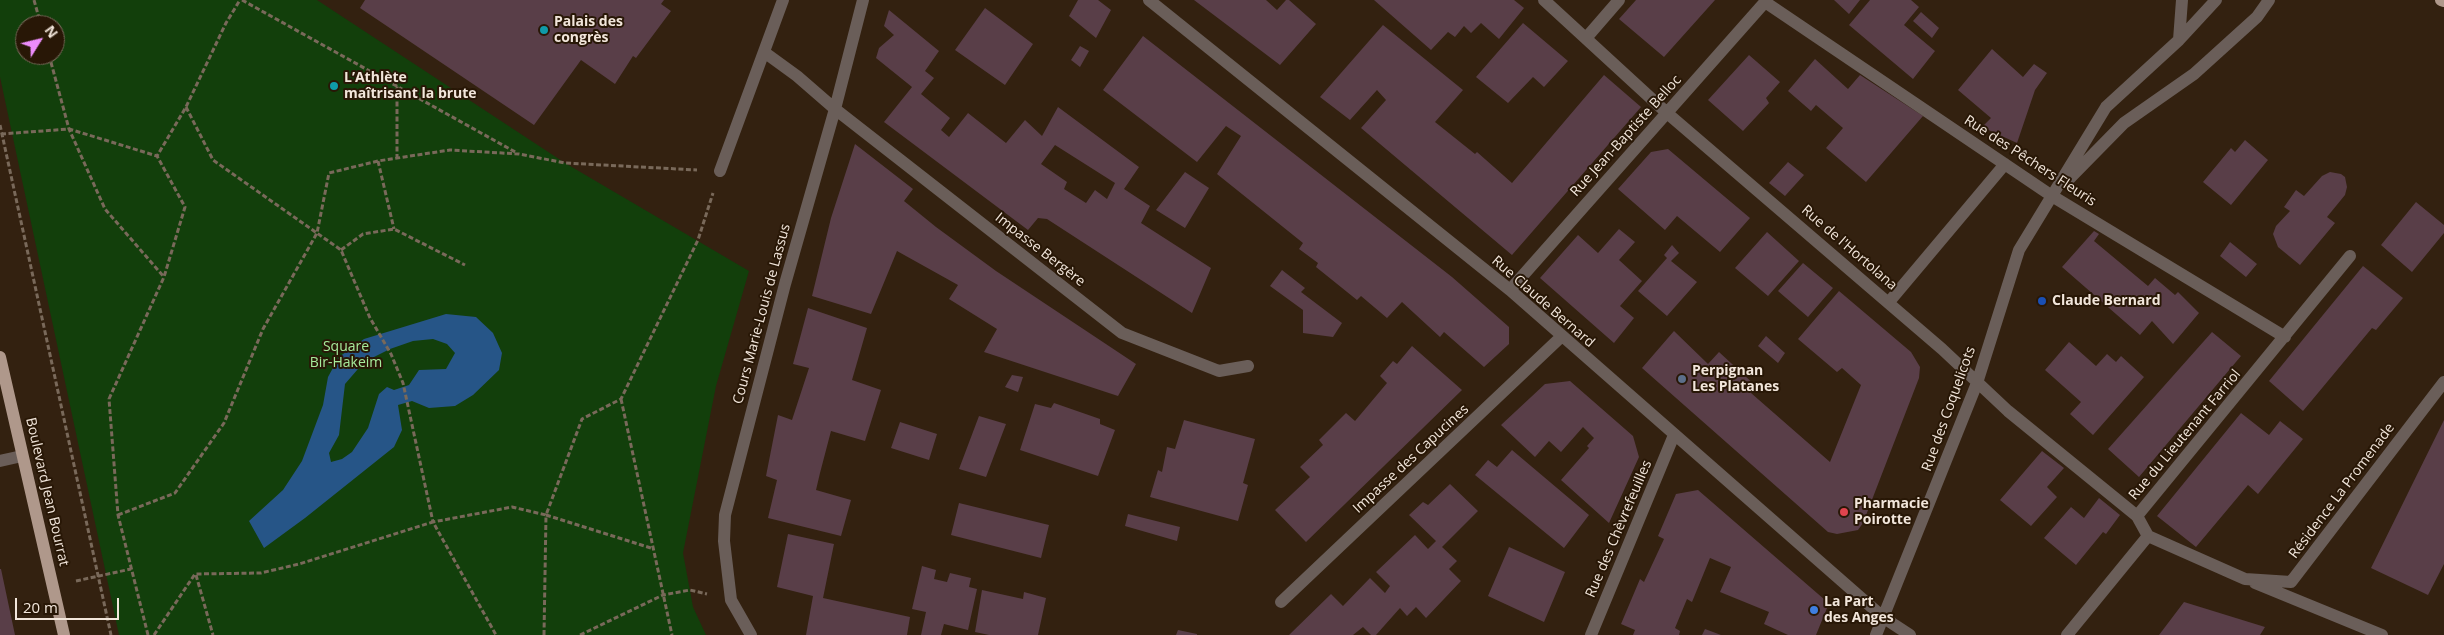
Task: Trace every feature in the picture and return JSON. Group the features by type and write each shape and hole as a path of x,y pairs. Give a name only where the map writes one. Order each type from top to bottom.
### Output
{"main road":[{"name":"Boulevard Jean Bourrat","path":"0,357 64,635"}],"street":[{"path":"720,171 783,0"},
{"name":"Cours Marie-Louis de Lassus","path":"751,635 731,600 724,541 726,515 785,284 835,109 863,0"},
{"name":"Rue Claude Bernard","path":"1150,0 1510,290 1884,618 1910,635"},
{"name":"Rue de l'Hortolana","path":"1544,0 1587,37 1667,113 1889,302 2008,412 2137,516"},
{"path":"1587,37 1618,0"},
{"path":"2179,40 2182,0"},
{"name":"Rue des Coquelicots","path":"1876,635 1977,383 2019,250 2106,107 2179,40 2216,0"},
{"name":"Rue des Coquelicots","path":"2052,196 2124,122 2194,74 2257,16 2269,0"},
{"name":"Rue Jean-Baptiste Belloc","path":"1510,290 1765,2"},
{"name":"Rue des Pêchers Fleuris","path":"1765,2 2052,196 2285,337"},
{"name":"Impasse Bergère","path":"764,52 798,76 835,109 1122,333 1219,371 1248,366"},
{"path":"1889,302 2005,164"},
{"name":"Rue du Lieutenant Farriol","path":"2148,536 2137,516 2350,256"},
{"name":"Impasse des Capucines","path":"1281,602 1561,336"},
{"name":"Résidence La Promenade","path":"2245,579 2292,582 2444,382"},
{"name":"Rue des Chèvrefeuilles","path":"1591,635 1674,435"},
{"path":"0,461 22,456"},
{"path":"2067,635 2148,536"},
{"name":"Résidence La Promenade","path":"2148,536 2245,579 2382,635"}],"path":[{"path":"34,0 38,15"},
{"path":"157,156 186,107 226,23 241,0 519,154"},
{"path":"52,65 68,129 106,209 164,277"},
{"path":"397,86 397,159"},
{"path":"186,107 213,160 341,250 370,318 391,354 403,383 433,522 496,635"},
{"path":"0,125 111,635"},
{"path":"1,134 68,129 157,156 185,207 164,277 109,399 118,515 148,635"},
{"path":"118,515 175,493 224,423 263,329 317,233 329,172 378,161 450,150 519,154 564,163 720,171 698,240 621,399 582,419 546,515 544,635"},
{"path":"378,161 394,229"},
{"path":"341,250 363,234 394,229 465,266"},
{"path":"621,399 672,635"},
{"path":"195,574 261,573 299,564 433,522 512,507 546,515 654,549"},
{"path":"54,586 131,569"},
{"path":"154,635 195,574"},
{"path":"195,574 213,635"},
{"path":"580,635 664,595 690,590 731,600"}],"green space":[{"name":"Square Bir-Hakeim","path":"0,0 317,0 565,163 749,271 716,386 683,553 693,607 706,635 119,635 0,77"}],"water":[{"path":"446,314 476,317 493,333 502,353 499,370 473,395 455,406 429,408 412,401 398,405 402,430 394,447 264,548 249,521 283,490 302,461 323,405 328,377 339,357 364,339","holes":["433,339 447,344 455,353 446,369 419,370 409,385 394,390 387,387 379,394 368,428 352,452 342,459 331,462 329,453 339,435 345,384 364,362 390,349 413,341"]}],"building":[{"path":"365,0 664,0 661,4 671,11 636,58 633,56 615,84 581,60 534,125 360,8"},
{"path":"1078,0 1098,0 1111,10 1096,38 1069,16"},
{"path":"1194,0 1266,0 1277,10 1286,0 1289,0 1316,24 1280,65"},
{"path":"1374,0 1514,0 1524,8 1499,39 1481,23 1471,33 1464,26 1455,37 1448,32 1431,50"},
{"path":"1636,0 1715,0 1664,57 1619,19"},
{"path":"1834,0 1860,0 1849,14"},
{"path":"1870,0 1911,0 1919,7 1904,25 1935,51 1913,79 1849,25"},
{"path":"985,8 1033,44 1005,85 955,50"},
{"path":"889,10 939,51 925,71 934,78 921,94 950,118 941,130 949,137 968,113 1006,143 1025,120 1042,136 1058,107 1139,167 1124,189 1150,206 1141,223 1211,268 1192,313 1047,219 1038,218 1028,230 884,122 912,87 876,58 879,48 894,35 884,26","holes":["1055,145 1115,183 1107,199 1095,190 1086,203 1064,189 1067,182 1041,164"]},
{"path":"1921,12 1939,28 1932,38 1913,21"},
{"path":"1523,23 1568,61 1544,87 1533,77 1508,103 1476,77"},
{"path":"1383,25 1463,90 1435,122 1475,154 1477,152 1512,183 1604,75 1641,107 1512,255 1361,128 1386,100 1377,90 1350,120 1320,97"},
{"path":"1143,36 1452,277 1509,327 1509,344 1484,367 1444,332 1440,337 1402,302 1387,318 1361,296 1357,300 1316,267 1318,263 1299,249 1303,243 1217,174 1241,136 1226,126 1197,162 1103,90"},
{"path":"1080,46 1089,51 1080,67 1071,60"},
{"path":"1992,49 2023,77 2034,64 2047,73 2035,90 2017,143 1982,127 1991,118 1958,90"},
{"path":"1749,55 1780,82 1766,98 1769,103 1743,131 1708,100"},
{"path":"1815,59 1848,89 1860,75 1923,116 1866,182 1826,148 1843,128 1816,105 1811,111 1788,91"},
{"path":"2245,140 2268,160 2231,205 2203,182 2231,148 2235,152"},
{"path":"855,144 913,189 904,201 936,227 996,271 1136,364 1118,396 984,352 997,329 949,299 958,285 897,251 871,314 812,296 831,218"},
{"path":"1668,149 1750,218 1720,252 1677,216 1665,230 1618,189 1651,152"},
{"path":"1788,162 1804,175 1785,196 1769,183"},
{"path":"1185,172 1209,188 1185,228 1156,210"},
{"path":"2330,172 2341,174 2345,177 2347,187 2345,195 2327,217 2335,223 2300,265 2278,247 2273,234 2276,226 2290,211 2284,207 2296,190 2304,196 2322,176"},
{"path":"2416,202 2444,225 2444,233 2412,272 2381,245"},
{"path":"1619,229 1635,242 1619,260 1642,281 1620,306 1634,318 1614,343 1540,278 1578,235 1598,253"},
{"path":"2094,231 2099,234 2094,241 2148,286 2155,278 2175,295 2178,292 2199,313 2173,344 2152,321 2140,335 2062,267"},
{"path":"1767,232 1799,261 1768,296 1735,268"},
{"path":"2230,242 2257,264 2246,277 2220,256"},
{"path":"1672,245 1679,253 1671,261 1697,282 1667,316 1638,291 1667,258 1664,255"},
{"path":"1803,263 1833,288 1808,317 1778,291"},
{"path":"2363,266 2403,298 2376,330 2372,328 2303,411 2269,381"},
{"path":"1282,270 1305,288 1301,292 1342,323 1333,337 1303,333 1303,310 1270,286"},
{"path":"1839,291 1911,352 1920,367 1919,378 1863,523 1858,530 1837,534 1828,532 1642,368 1674,331 1708,364 1719,352 1757,387 1751,393 1830,462 1861,385 1842,368 1837,372 1798,339"},
{"path":"808,308 867,328 852,380 881,390 865,441 831,431 816,490 851,500 841,536 768,518 777,480 766,476 778,415 792,420 809,368 793,364"},
{"path":"2212,332 2241,356 2139,477 2108,449"},
{"path":"1766,336 1785,353 1778,363 1758,346"},
{"path":"2069,342 2096,366 2107,354 2116,362 2121,356 2144,377 2093,435 2070,414 2081,402 2045,370"},
{"path":"1412,346 1462,390 1306,542 1275,510 1310,477 1300,467 1323,445 1319,440 1346,413 1355,421 1387,383 1380,376 1393,361 1397,364"},
{"path":"1012,375 1023,377 1018,392 1005,387"},
{"path":"1570,381 1633,436 1639,457 1609,523 1561,480 1589,448 1587,446 1594,438 1583,427 1561,452 1549,441 1535,457 1501,425 1545,384"},
{"path":"1054,403 1100,419 1100,424 1115,430 1098,476 1020,450 1035,404 1051,408"},
{"path":"2241,413 2269,435 2280,421 2303,439 2258,494 2248,485 2196,547 2157,516"},
{"path":"979,416 1006,424 986,477 959,469"},
{"path":"1184,420 1255,439 1243,483 1248,485 1238,521 1150,497 1158,470 1162,472 1167,447 1175,449"},
{"path":"2444,420 2444,564 2428,595 2371,568"},
{"path":"900,422 937,434 929,460 891,448"},
{"path":"1512,450 1589,515 1564,548 1475,475 1488,460 1497,467"},
{"path":"2042,451 2064,468 2047,487 2057,497 2031,526 2000,500"},
{"path":"1450,484 1478,511 1442,547 1457,561 1449,569 1461,581 1426,618 1416,607 1407,616 1400,608 1376,635 1371,635 1363,627 1353,635 1289,635 1331,594 1343,606 1370,578 1385,593 1390,586 1376,572 1415,535 1428,549 1436,541 1409,515 1423,502 1428,505"},
{"path":"1698,490 1825,600 1827,608 1816,635 1788,635 1764,624 1769,612 1720,592 1731,567 1710,558 1692,602 1687,599 1675,628 1680,631 1679,635 1633,635 1635,630 1621,624 1640,579 1644,582 1664,539 1658,536 1676,494"},
{"path":"2099,498 2120,515 2106,534 2103,532 2076,565 2044,538 2071,507 2084,518"},
{"path":"959,503 1049,525 1041,558 951,535"},
{"path":"1128,514 1180,527 1177,541 1125,526"},
{"path":"788,534 834,544 823,598 910,617 907,635 806,635 813,596 777,587"},
{"path":"1509,547 1565,572 1544,622 1488,596"},
{"path":"922,566 936,570 934,579 947,582 950,573 971,578 969,587 977,589 968,630 944,624 941,635 921,635 926,612 912,609"},
{"path":"1,569 15,635 0,635"},
{"path":"982,590 1023,599 1024,592 1046,598 1038,635 989,635 975,632"},
{"path":"2184,602 2265,627 2260,635 2159,635"},
{"path":"1705,629 1721,635 1702,635"},
{"path":"1178,630 1197,634 1197,635 1176,635"}],"place":[{"name":"Palais des congrès","path":"544,30"},
{"name":"L’Athlète maîtrisant la brute","path":"334,86"},
{"name":"Claude Bernard","path":"2042,301"},
{"name":"Perpignan Les Platanes","path":"1682,379"},
{"name":"Pharmacie Poirotte","path":"1844,512"},
{"name":"La Part des Anges","path":"1814,610"}]}
